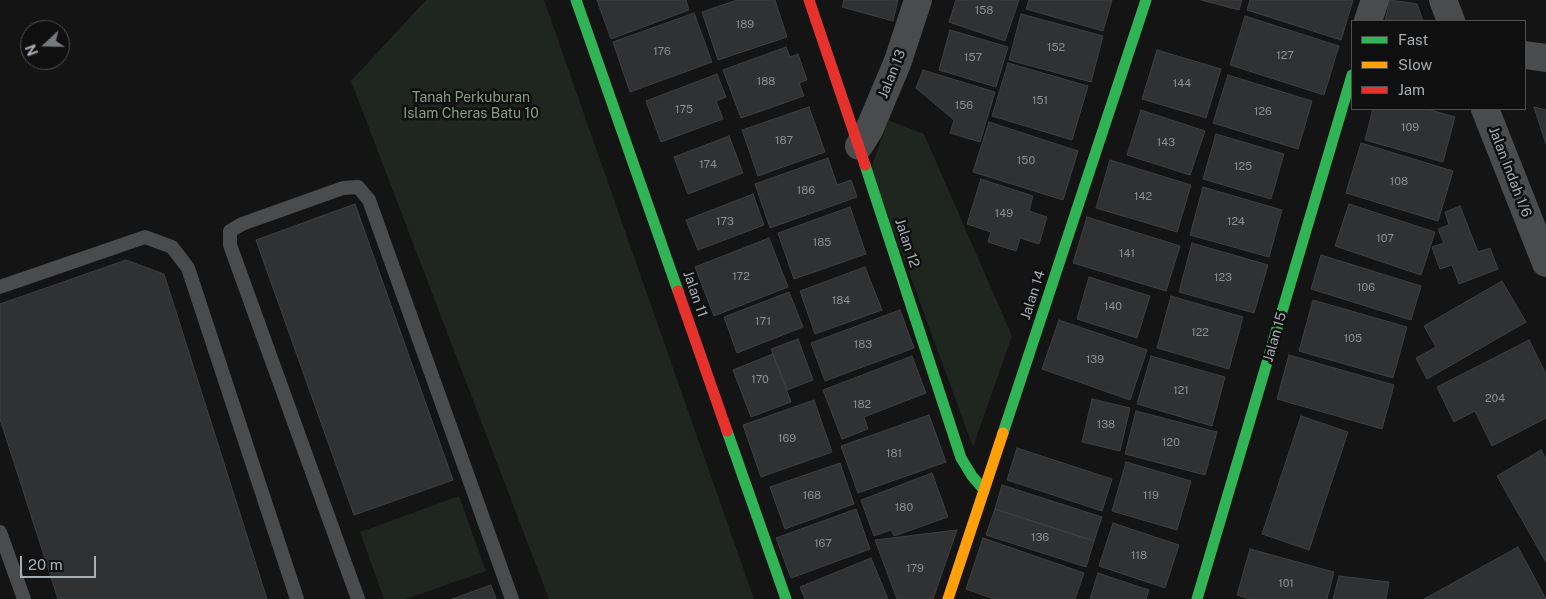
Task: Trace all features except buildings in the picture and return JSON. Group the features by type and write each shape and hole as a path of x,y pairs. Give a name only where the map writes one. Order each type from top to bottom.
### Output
{"street":[{"name":"Jalan 11","path":"576,0 786,599"},
{"name":"Jalan 12","path":"809,0 962,458 972,476 984,490"},
{"name":"Jalan 13","path":"859,146 869,130 898,61 918,0"},
{"name":"Jalan 14","path":"948,599 1146,0"},
{"path":"1368,20 1374,0"},
{"path":"1443,0 1451,20"},
{"path":"1526,55 1546,58"},
{"name":"Jalan 15","path":"1197,599 1351,78"},
{"name":"Jalan Indah 1/6","path":"1485,110 1546,263"}],"lane":[{"path":"358,599 230,245 230,231 242,224 343,188 358,187 369,200 512,599"},
{"path":"0,287 145,237 172,247 188,268 297,599"},
{"path":"0,532 24,599"}],"green space":[{"name":"Tanah Perkuburan Islam Cheras Batu 10","path":"426,0 544,0 754,599 549,599 351,81"},
{"path":"888,120 924,134 1012,336 973,447 871,169"},
{"path":"459,496 486,571 406,599 384,599 360,532"}],"traffic: fast":[{"path":"576,0 678,291"},
{"path":"1003,433 1146,0"},
{"path":"1197,599 1351,78"},
{"path":"865,165 961,458 972,476 984,490"},
{"path":"727,431 786,599"}],"traffic: slow":[{"path":"948,599 1003,433"}],"traffic: jam":[{"path":"809,0 865,165"},
{"path":"678,291 727,431"}]}
